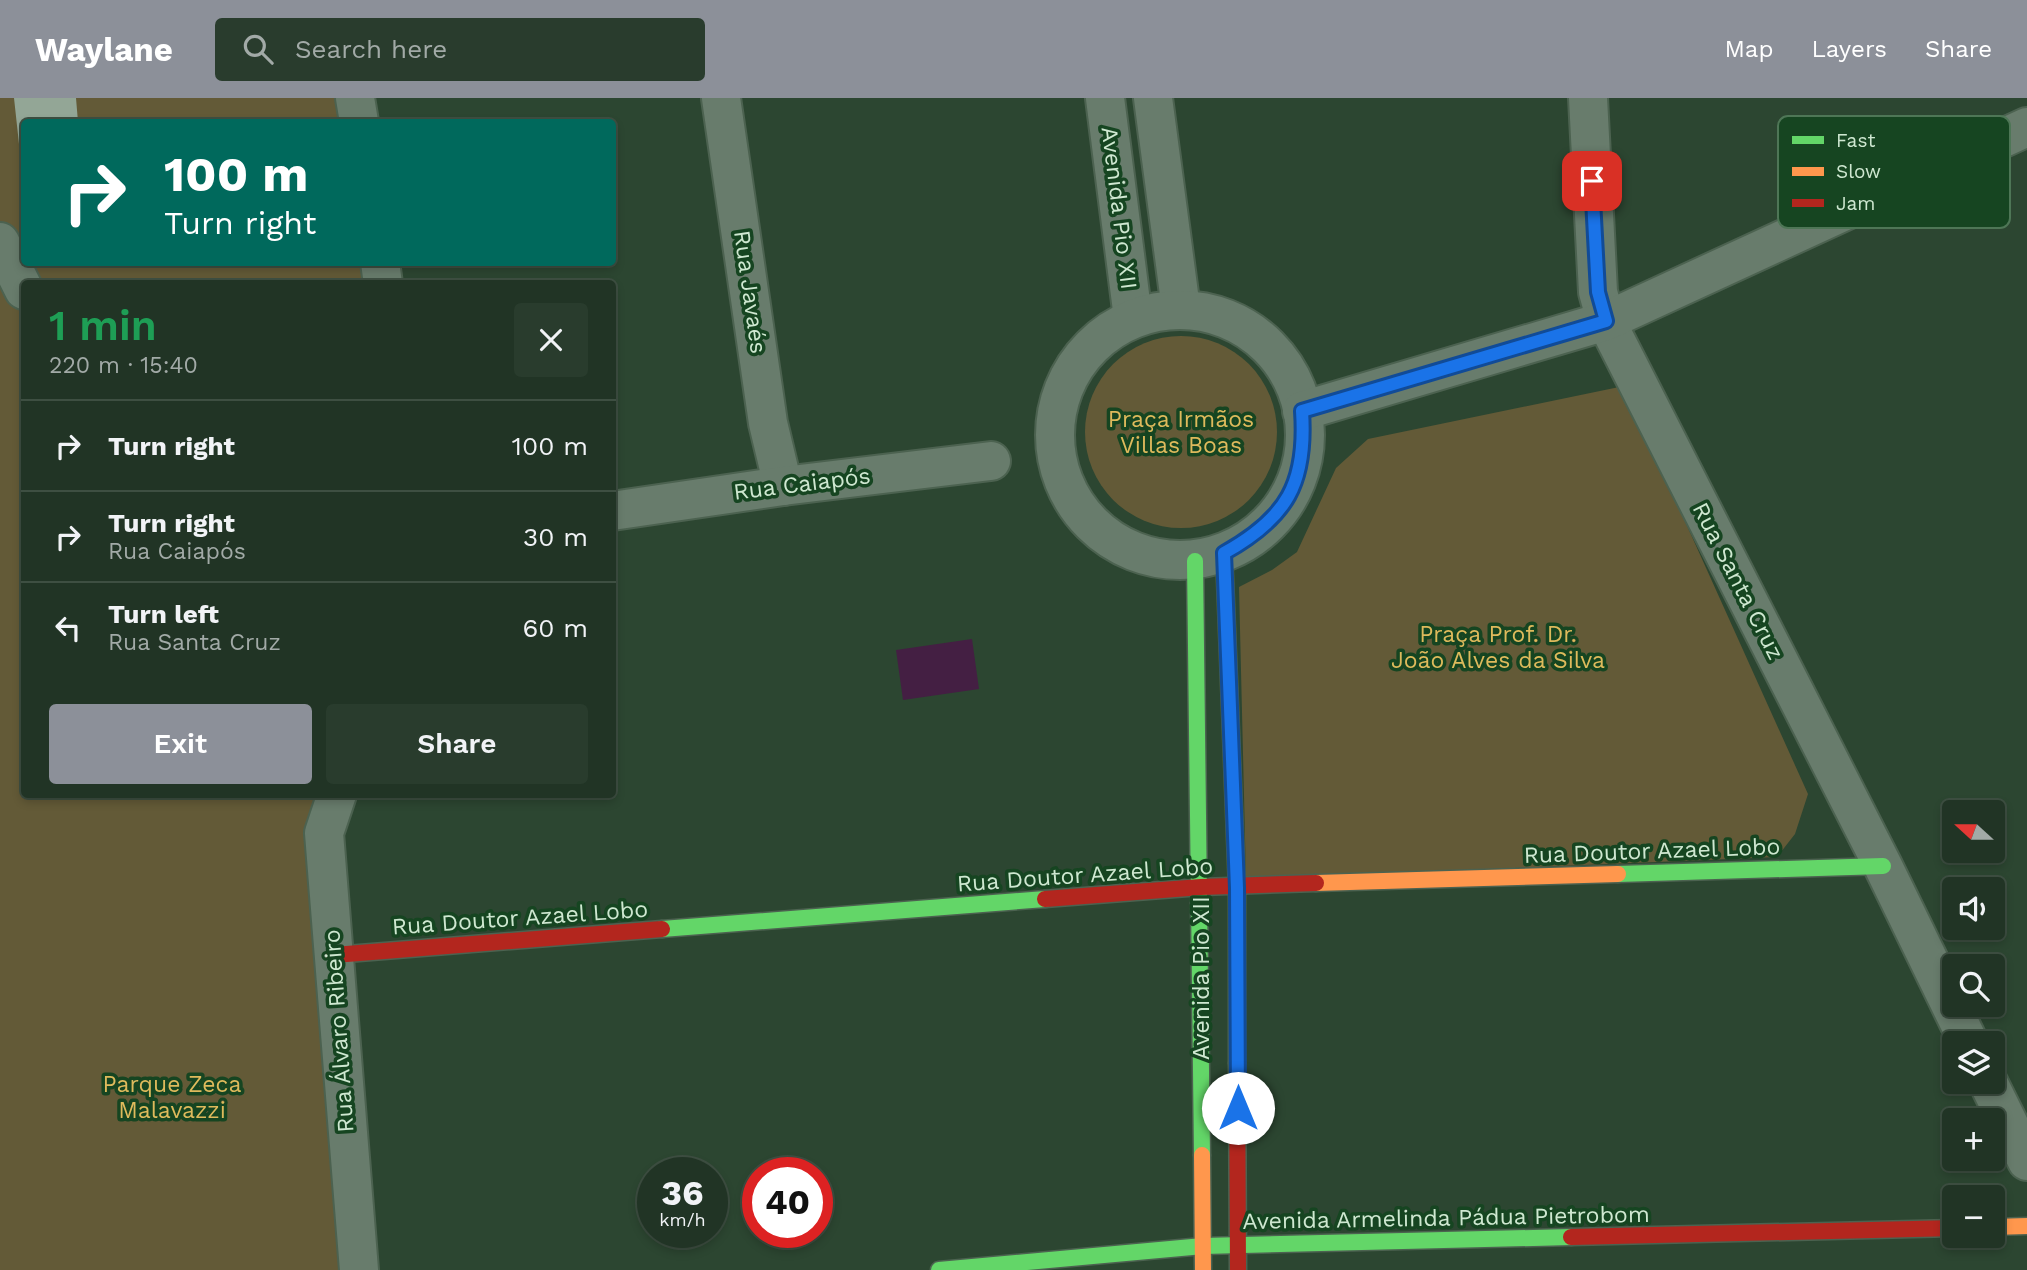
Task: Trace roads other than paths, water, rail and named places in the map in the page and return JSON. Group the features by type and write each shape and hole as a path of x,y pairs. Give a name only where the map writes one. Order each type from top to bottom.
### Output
{"street":[{"path":"355,98 358,119"},
{"name":"Rua Javaés","path":"721,98 768,423 783,486"},
{"name":"Avenida Pio XII","path":"1105,98 1133,318"},
{"name":"Avenida Pio XII","path":"1153,98 1181,309"},
{"name":"Rua Santa Cruz","path":"1588,98 1598,292 1606,321 1883,866 1963,1031"},
{"path":"2010,135 2027,127"},
{"path":"1302,411 1606,321 1808,228"},
{"path":"0,242 21,283"},
{"path":"1181,309 1215,314 1246,328 1272,350 1292,378 1302,411 1304,446 1296,481 1279,511 1254,536 1210,557 1156,559 1119,546 1088,522 1066,489 1055,452 1056,410 1072,371 1098,339 1133,318 1181,309"},
{"name":"Rua Caiapós","path":"616,509 991,461"},
{"name":"Avenida Pio XII","path":"1203,1270 1201,887 1210,557"},
{"name":"Avenida Pio XII","path":"1210,557 1237,888 1238,1270"},
{"name":"Rua Álvaro Ribeiro","path":"336,798 324,833 359,1270"},
{"name":"Rua Doutor Azael Lobo","path":"334,955 1201,887 1237,888 1883,866"},
{"path":"1994,1094 2027,1161"},
{"path":"2005,1227 2027,1226"},
{"name":"Avenida Armelinda Pádua Pietrobom","path":"939,1270 1203,1246 1942,1228"}],"park label":[{"name":"Praça Irmãos Villas Boas","path":"1181,432"},
{"name":"Praça Prof. Dr. João Alves da Silva","path":"1498,647"},
{"name":"Parque Zeca Malavazzi","path":"172,1097"}]}
